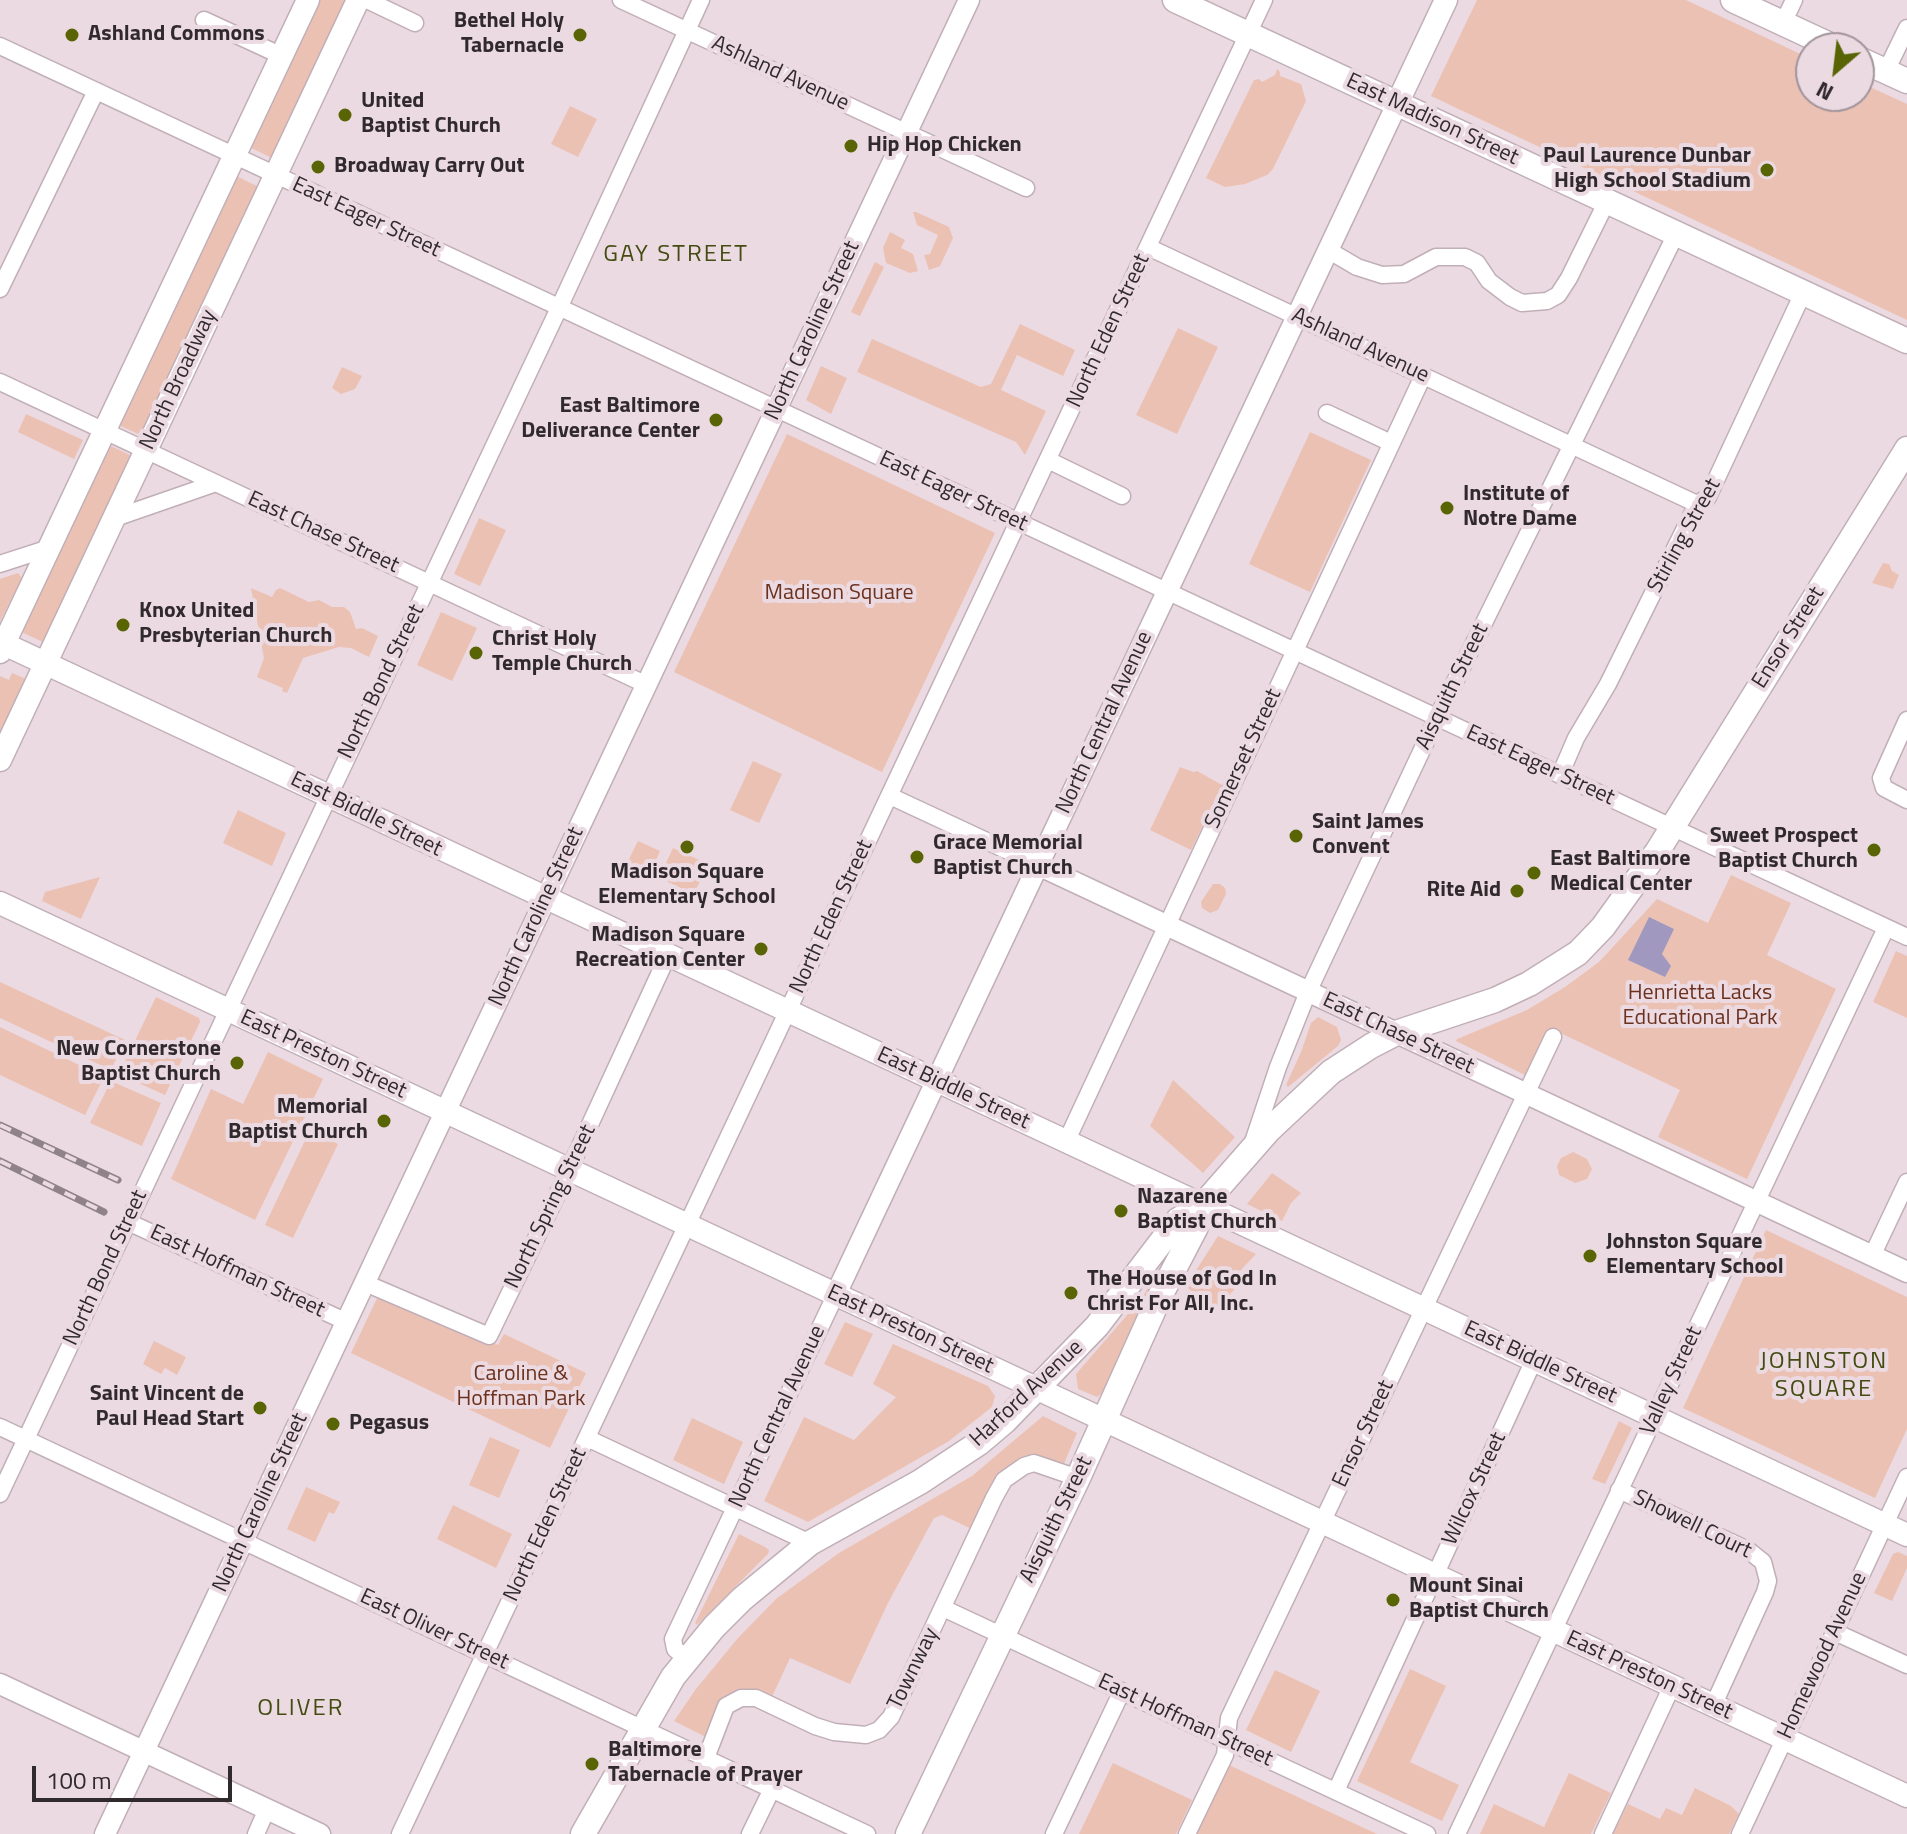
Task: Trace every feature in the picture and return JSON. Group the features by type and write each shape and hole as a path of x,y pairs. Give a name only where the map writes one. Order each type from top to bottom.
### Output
{"main road":[{"name":"North Broadway","path":"1,646 308,0"},
{"name":"North Broadway","path":"0,760 358,0"},
{"name":"East Madison Street","path":"1175,0 1907,341"},
{"name":"North Central Avenue","path":"1397,104 1446,0"},
{"path":"1733,0 1802,32"},
{"path":"1875,66 1896,76"},
{"name":"Ensor Street","path":"1671,827 1907,449"},
{"name":"East Biddle Street","path":"1,646 1907,1535"},
{"name":"Harford Avenue","path":"583,1834 657,1701 687,1659 742,1599 810,1543 979,1443 1038,1390 1113,1307 1178,1220 1203,1205 1251,1149 1331,1072 1396,1033 1495,1000 1529,984 1578,953 1618,910 1671,827"},
{"name":"East Preston Street","path":"0,903 1907,1796"},
{"name":"Aisquith Street","path":"908,1834 1078,1478 1164,1287 1196,1227 1203,1205"}],"street":[{"path":"367,0 415,23"},
{"name":"Ashland Avenue","path":"621,0 1026,188"},
{"name":"North Bond Street","path":"0,1494 701,0"},
{"name":"North Caroline Street","path":"105,1834 969,0"},
{"name":"North Eden Street","path":"400,1834 1264,0"},
{"path":"1783,23 1794,0"},
{"path":"204,20 282,56"},
{"path":"1896,76 1907,28"},
{"name":"East Eager Street","path":"0,46 1907,937"},
{"path":"0,289 96,91"},
{"name":"North Central Avenue","path":"687,1659 675,1649 673,1639 1397,104"},
{"path":"1328,250 1357,267 1382,275 1404,274 1436,257 1465,257 1477,263 1498,290 1522,303 1536,303 1558,295 1583,253 1607,201"},
{"name":"Aisquith Street","path":"1251,1149 1278,1067 1308,992 1437,718 1676,234"},
{"name":"Ashland Avenue","path":"1148,247 1697,504"},
{"name":"Stirling Street","path":"1560,775 1576,738 1614,673 1697,504 1708,497 1803,293"},
{"name":"Somerset Street","path":"1066,1142 1423,376"},
{"name":"East Chase Street","path":"0,382 647,685"},
{"path":"1327,413 1391,443"},
{"path":"1048,460 1122,496"},
{"path":"115,518 216,483"},
{"path":"0,564 49,548"},
{"path":"1907,720 1881,778 1884,788 1907,800"},
{"name":"East Chase Street","path":"890,796 1907,1272"},
{"name":"Valley Street","path":"1457,1834 1886,928"},
{"name":"North Spring Street","path":"365,1283 489,1336 668,955"},
{"name":"Ensor Street","path":"1187,1834 1224,1758 1229,1718 1553,1037"},
{"path":"1872,1256 1907,1182"},
{"name":"East Hoffman Street","path":"128,1222 347,1322"},
{"name":"Wilcox Street","path":"1336,1791 1534,1360"},
{"name":"East Oliver Street","path":"0,1427 867,1834"},
{"path":"587,1438 810,1543"},
{"name":"Townway","path":"706,1758 726,1706 741,1698 756,1698 834,1732 866,1735 879,1730 891,1717 1004,1480 1034,1463 1078,1478"},
{"name":"Homewood Avenue","path":"1740,1834 1907,1477"},
{"name":"Showell Court","path":"1619,1490 1748,1550 1763,1562 1768,1581 1765,1592 1713,1706"},
{"name":"East Hoffman Street","path":"943,1608 1427,1834"},
{"path":"1835,1632 1907,1665"},
{"path":"0,1684 320,1834"},
{"path":"1603,1834 1672,1686"},
{"path":"1054,1834 1122,1691"},
{"path":"750,1834 772,1789"},
{"path":"256,1834 267,1809"}],"green space":[{"path":"316,0 349,0 274,159 247,146"},
{"name":"Paul Laurence Dunbar High School Stadium","path":"1477,0 1686,0 1795,51 1795,112 1875,112 1875,89 1907,104 1907,320 1431,96"},
{"path":"1277,69 1280,76 1301,84 1306,101 1273,169 1267,175 1245,184 1225,187 1206,178 1254,80 1262,82 1275,75"},
{"path":"570,106 597,119 578,157 551,144"},
{"path":"234,175 261,188 143,436 116,424"},
{"path":"913,212 949,227 953,238 940,266 929,270 924,255 930,254 938,235 917,225"},
{"path":"890,232 905,240 901,248 913,254 918,271 910,273 886,263 883,248"},
{"path":"875,262 884,267 860,316 851,312"},
{"path":"1020,324 1075,350 1063,376 1017,355 1001,390 1046,411 1025,455 1016,442 857,372 872,339 981,387 991,384"},
{"path":"1178,328 1218,347 1177,434 1136,415"},
{"path":"821,366 847,378 831,414 806,400"},
{"path":"342,367 362,376 355,389 341,394 332,388"},
{"path":"26,414 83,440 74,459 18,432"},
{"path":"1310,432 1371,460 1310,592 1249,564"},
{"name":"Madison Square","path":"787,434 995,533 882,772 674,672"},
{"path":"107,444 134,457 45,643 19,631"},
{"path":"479,518 506,530 480,586 454,574"},
{"path":"1883,563 1889,564 1892,571 1899,575 1893,589 1872,583"},
{"path":"18,573 22,578 0,621 0,579"},
{"path":"251,588 272,597 280,588 309,602 319,600 332,607 344,607 350,612 356,629 362,628 378,636 369,657 351,648 339,647 303,658 287,693 282,691 283,688 257,677 264,658"},
{"path":"441,612 477,628 452,681 417,665"},
{"path":"12,673 26,679 0,734 0,676 9,680"},
{"path":"753,761 782,774 759,823 730,810"},
{"path":"1180,767 1197,771 1222,785 1191,850 1150,830"},
{"path":"238,810 286,833 272,866 223,843"},
{"path":"638,841 660,851 650,874 627,863"},
{"path":"673,848 708,864 694,894 659,878"},
{"name":"Henrietta Lacks Educational Park","path":"1731,875 1791,903 1767,955 1836,989 1747,1179 1658,1137 1680,1090 1552,1029 1529,1077 1456,1041 1527,1010 1565,987 1599,962 1657,899 1708,923"},
{"path":"100,877 81,919 42,901 45,892"},
{"path":"1213,884 1220,884 1226,894 1218,910 1210,913 1202,908 1201,902"},
{"path":"1896,951 1907,956 1907,1018 1873,1002"},
{"path":"0,982 125,1040 111,1070 0,1018"},
{"path":"156,997 199,1018 200,1022 165,1095 119,1074"},
{"path":"1318,1017 1337,1027 1341,1040 1338,1046 1288,1087 1286,1085 1311,1023"},
{"path":"0,1027 104,1077 85,1115 0,1075"},
{"path":"268,1052 323,1079 255,1220 171,1179 211,1089 243,1104"},
{"path":"1173,1080 1235,1137 1203,1173 1150,1126"},
{"path":"111,1081 161,1103 142,1146 90,1123"},
{"path":"310,1130 338,1144 293,1238 265,1225"},
{"path":"1573,1152 1587,1159 1592,1169 1587,1179 1575,1183 1559,1175 1557,1166 1561,1158"},
{"path":"1272,1173 1301,1193 1291,1203 1282,1221 1247,1204"},
{"name":"JOHNSTON SQUARE","path":"1766,1230 1907,1297 1907,1429 1875,1498 1683,1408"},
{"path":"1218,1236 1256,1254 1240,1271 1239,1277 1243,1281 1212,1312 1186,1286"},
{"path":"1154,1278 1158,1281 1104,1392 1097,1397 1078,1389 1076,1374 1141,1299"},
{"name":"Caroline & Hoffman Park","path":"381,1290 498,1345 504,1334 586,1373 550,1448 351,1353"},
{"path":"845,1322 873,1334 852,1377 824,1364"},
{"path":"154,1341 186,1357 177,1375 165,1368 161,1374 143,1364"},
{"path":"893,1344 988,1386 995,1396 992,1407 949,1441 808,1522 764,1501 804,1417 854,1440 896,1397 873,1384"},
{"path":"1043,1416 1077,1433 1063,1466 1030,1460 974,1530 942,1515 934,1518 888,1603 850,1684 790,1658 771,1699 748,1691 706,1737 674,1721 738,1638 776,1599 839,1553 972,1476"},
{"path":"692,1418 743,1442 724,1484 673,1460"},
{"path":"1619,1421 1632,1428 1605,1484 1592,1479"},
{"path":"490,1437 520,1450 499,1498 469,1485"},
{"path":"306,1487 340,1502 334,1514 329,1512 315,1542 287,1529"},
{"path":"453,1505 512,1534 496,1568 437,1539"},
{"path":"739,1534 765,1547 769,1550 768,1554 697,1625 695,1623"},
{"path":"1898,1552 1907,1556 1907,1568 1892,1601 1874,1593 1893,1554"},
{"path":"1410,1669 1446,1686 1410,1762 1459,1785 1442,1821 1357,1781"},
{"path":"1275,1670 1320,1691 1291,1752 1246,1730"},
{"path":"1113,1763 1192,1800 1176,1834 1079,1834"},
{"path":"1229,1765 1377,1834 1196,1834"},
{"path":"1569,1773 1611,1793 1591,1834 1480,1834 1494,1804 1544,1827"},
{"path":"1695,1788 1731,1806 1739,1814 1729,1834 1613,1834 1628,1804 1660,1819 1666,1808 1682,1815"}],"shaded area":[{"path":"1649,917 1674,929 1662,954 1671,966 1665,977 1628,960"}],"railway":[{"path":"0,1125 118,1180"},
{"path":"0,1161 104,1212"}],"place":[{"name":"Ashland Commons","path":"72,35"},
{"name":"Bethel Holy Tabernacle","path":"580,35"},
{"name":"United Baptist Church","path":"345,115"},
{"name":"Hip Hop Chicken","path":"851,146"},
{"name":"Broadway Carry Out","path":"318,167"},
{"name":"Paul Laurence Dunbar High School Stadium","path":"1767,170"},
{"name":"East Baltimore Deliverance Center","path":"716,420"},
{"name":"Institute of Notre Dame","path":"1447,508"},
{"name":"Knox United Presbyterian Church","path":"123,625"},
{"name":"Christ Holy Temple Church","path":"476,653"},
{"name":"Saint James Convent","path":"1296,836"},
{"name":"Madison Square Elementary School","path":"687,847"},
{"name":"Sweet Prospect Baptist Church","path":"1874,850"},
{"name":"Grace Memorial Baptist Church","path":"917,857"},
{"name":"East Baltimore Medical Center","path":"1534,873"},
{"name":"Rite Aid","path":"1517,891"},
{"name":"Madison Square Recreation Center","path":"761,949"},
{"name":"New Cornerstone Baptist Church","path":"237,1063"},
{"name":"Memorial Baptist Church","path":"384,1121"},
{"name":"Nazarene Baptist Church","path":"1121,1211"},
{"name":"Johnston Square Elementary School","path":"1590,1256"},
{"name":"The House of God In Christ For All, Inc.","path":"1071,1293"},
{"name":"Saint Vincent de Paul Head Start","path":"260,1408"},
{"name":"Pegasus","path":"333,1424"},
{"name":"Mount Sinai Baptist Church","path":"1393,1600"},
{"name":"Baltimore Tabernacle of Prayer","path":"592,1764"}],"district":[{"name":"GAY STREET","path":"676,255"},
{"name":"JOHNSTON SQUARE","path":"1824,1376"},
{"name":"OLIVER","path":"301,1709"}]}
